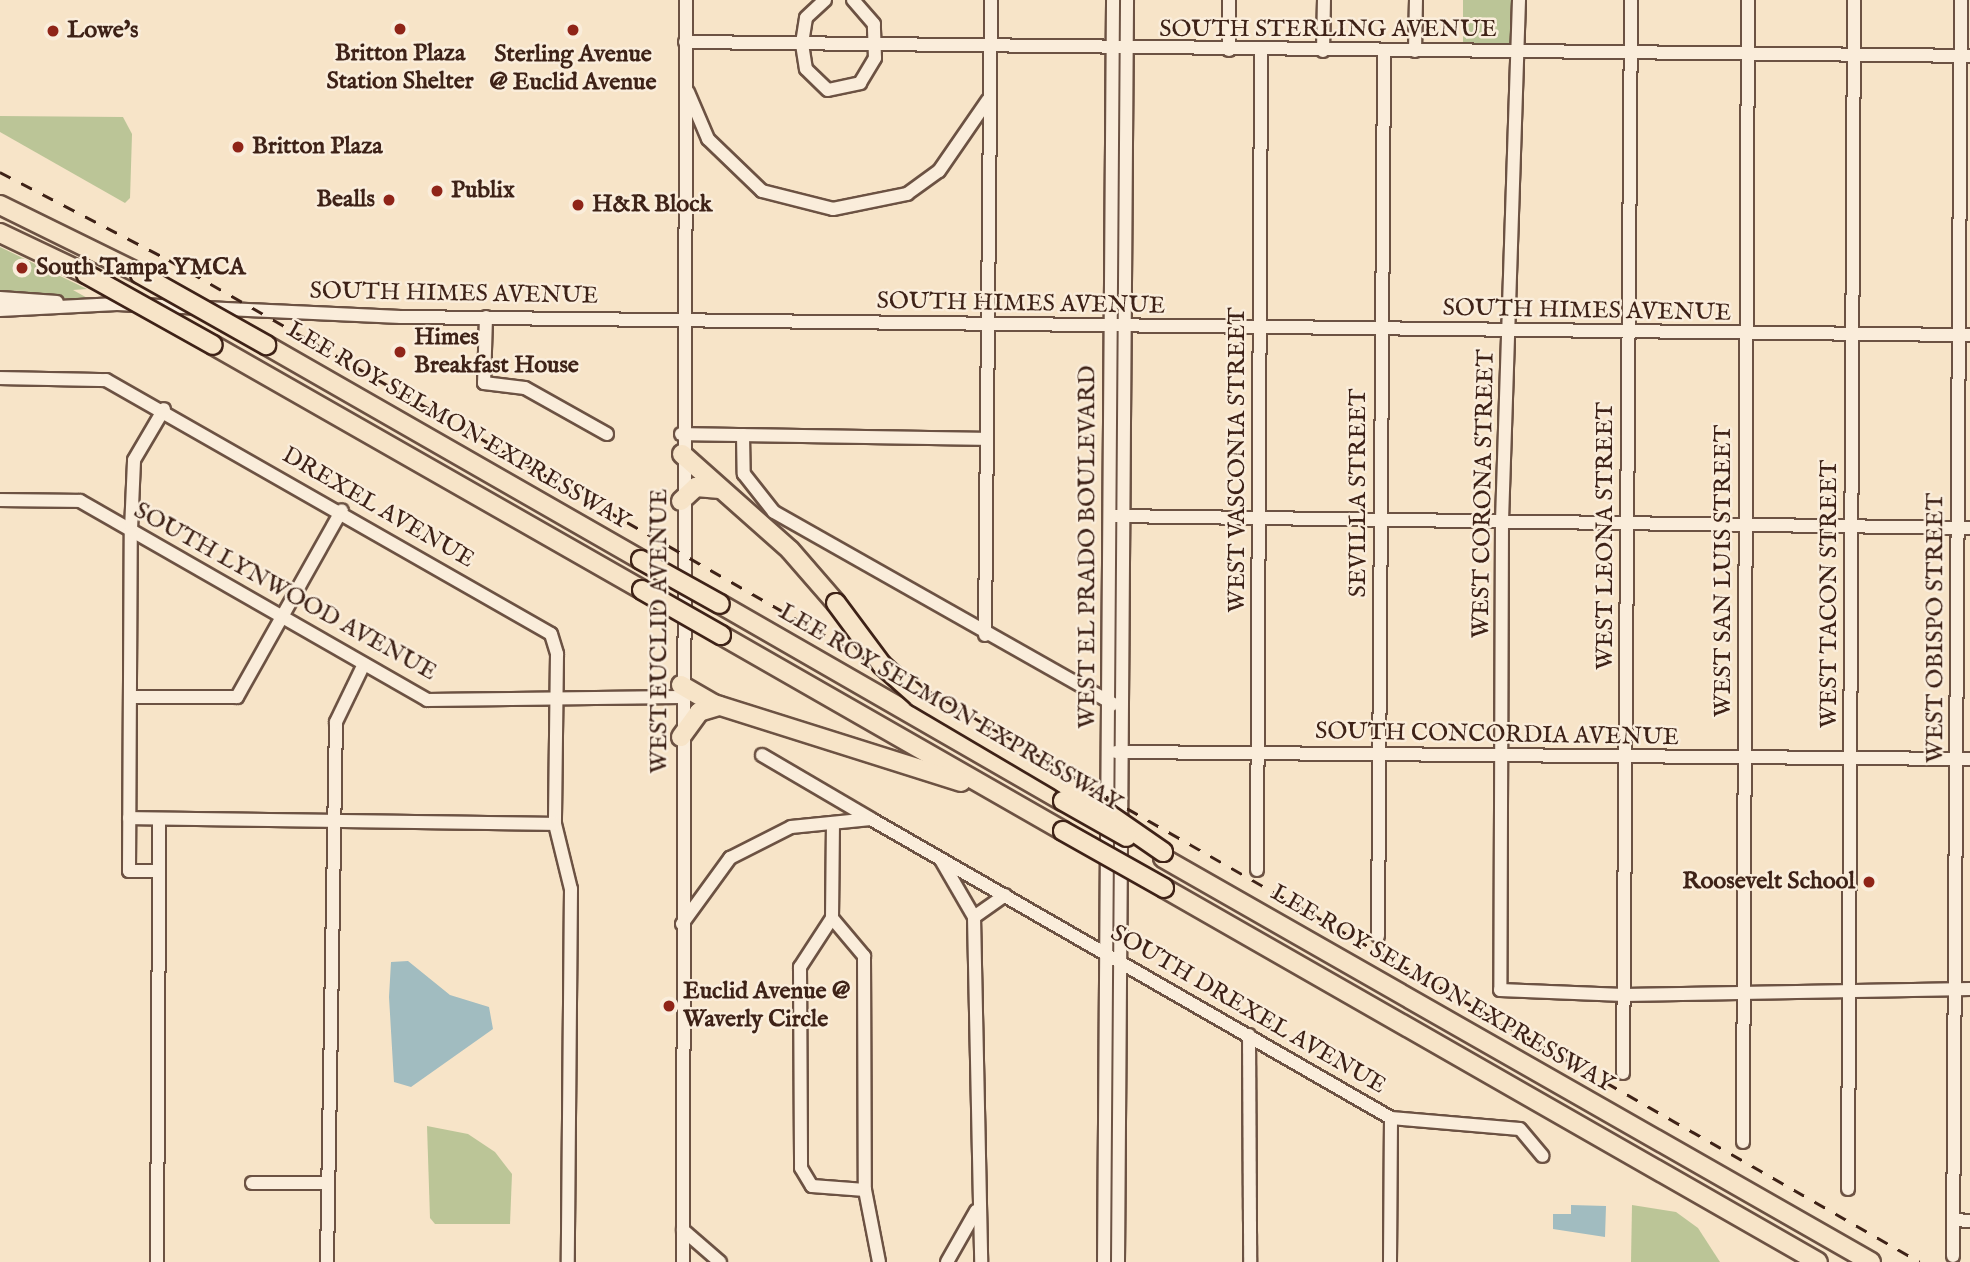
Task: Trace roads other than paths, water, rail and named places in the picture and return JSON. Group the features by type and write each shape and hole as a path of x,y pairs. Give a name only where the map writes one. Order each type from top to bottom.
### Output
{"highway":[{"name":"LEE ROY SELMON EXPRESSWAY","path":"0,205 140,274 266,345 1871,1262"},
{"name":"LEE ROY SELMON EXPRESSWAY","path":"0,233 86,274 213,345 1818,1262"},
{"path":"682,454 790,550 882,665 918,697 1062,782 1167,858"},
{"path":"681,500 696,487 720,489"},
{"path":"681,691 719,706 1001,795"},
{"path":"681,737 699,712 719,706"}],"street":[{"name":"WEST EUCLID AVENUE","path":"683,1262 681,434 686,0"},
{"path":"825,0 806,18 802,44 806,69 828,90 860,83 877,45 870,17 853,0"},
{"path":"985,635 991,0"},
{"name":"WEST EL PRADO BOULEVARD","path":"1104,1262 1121,959 1122,752 1116,516 1118,193 1112,50 1113,0"},
{"name":"WEST EL PRADO BOULEVARD","path":"1118,193 1127,50 1127,0"},
{"path":"1229,0 1229,50"},
{"path":"1323,51 1324,0"},
{"path":"1415,51 1416,0"},
{"name":"WEST CORONA STREET","path":"1519,0 1502,521 1500,990 1624,995"},
{"name":"WEST LEONA STREET","path":"1623,1073 1631,0"},
{"name":"WEST SAN LUIS STREET","path":"1742,1142 1748,0"},
{"name":"WEST TACON STREET","path":"1848,1189 1854,0"},
{"name":"WEST OBISPO STREET","path":"1953,1256 1956,759 1964,528 1965,56 1961,0"},
{"name":"SOUTH STERLING AVENUE","path":"685,42 1112,50 1965,56"},
{"name":"WEST VASCONIA STREET","path":"1257,870 1261,50"},
{"name":"SEVILLA STREET","path":"1378,936 1384,51"},
{"path":"685,83 708,139 762,191 833,209 907,194 939,172 990,96"},
{"name":"SOUTH HIMES AVENUE","path":"0,298 71,305 485,317 1259,329 1964,335"},
{"name":"SOUTH HIMES AVENUE","path":"0,310 71,305"},
{"path":"485,317 484,383 525,388 607,434"},
{"name":"DREXEL AVENUE","path":"0,378 106,380 164,409 342,510 551,634 555,700"},
{"path":"158,871 129,871 131,530 134,460 164,409"},
{"path":"681,434 987,439"},
{"path":"743,435 744,474 774,512 985,635 1107,703 1121,706"},
{"name":"SOUTH LYNWOOD AVENUE","path":"0,500 80,501 427,700 555,700"},
{"path":"131,697 237,697 342,510"},
{"path":"1116,516 1964,528"},
{"name":"WEST EL PRADO BOULEVARD","path":"1116,516 1107,703 1106,951 1118,1262"},
{"path":"327,1262 332,821 336,722 364,664"},
{"path":"568,1262 571,889 555,824 555,700 681,691"},
{"name":"SOUTH CONCORDIA AVENUE","path":"1108,752 1970,759"},
{"path":"762,755 871,819"},
{"path":"129,818 555,824"},
{"path":"157,1262 159,819"},
{"path":"681,924 730,858 791,828 833,828 871,819"},
{"name":"SOUTH DREXEL AVENUE","path":"871,819 1121,959 1391,1118 1520,1129 1543,1156"},
{"path":"833,828 832,918 800,967 801,1168 812,1186 865,1190"},
{"path":"939,857 975,917 981,1262"},
{"path":"975,917 1005,895"},
{"path":"832,918 864,956 865,1190 879,1262"},
{"path":"1624,995 1849,988 1970,989"},
{"path":"1249,1035 1250,1262"},
{"path":"1390,1262 1391,1118"},
{"path":"252,1183 328,1183"},
{"path":"947,1262 971,1227 980,1199"},
{"path":"1953,1220 1970,1221"},
{"path":"683,1230 720,1262"}],"water":[{"path":"408,961 450,995 489,1007 493,1029 411,1087 394,1082 389,997 391,962"},
{"path":"1571,1205 1606,1206 1605,1237 1553,1229 1553,1214 1571,1214"}],"railway":[{"path":"0,172 169,260 1920,1262"}],"place":[{"name":"Britton Plaza Station Shelter","path":"400,29"},
{"name":"Sterling Avenue @ Euclid Avenue","path":"573,30"},
{"name":"Lowe's","path":"53,31"},
{"name":"Britton Plaza","path":"238,147"},
{"name":"Publix","path":"437,191"},
{"name":"Bealls","path":"389,200"},
{"name":"H&R Block","path":"578,205"},
{"name":"South Tampa YMCA","path":"22,268"},
{"name":"Himes Breakfast House","path":"400,352"},
{"name":"Roosevelt School","path":"1869,882"},
{"name":"Euclid Avenue @ Waverly Circle","path":"669,1006"}]}
